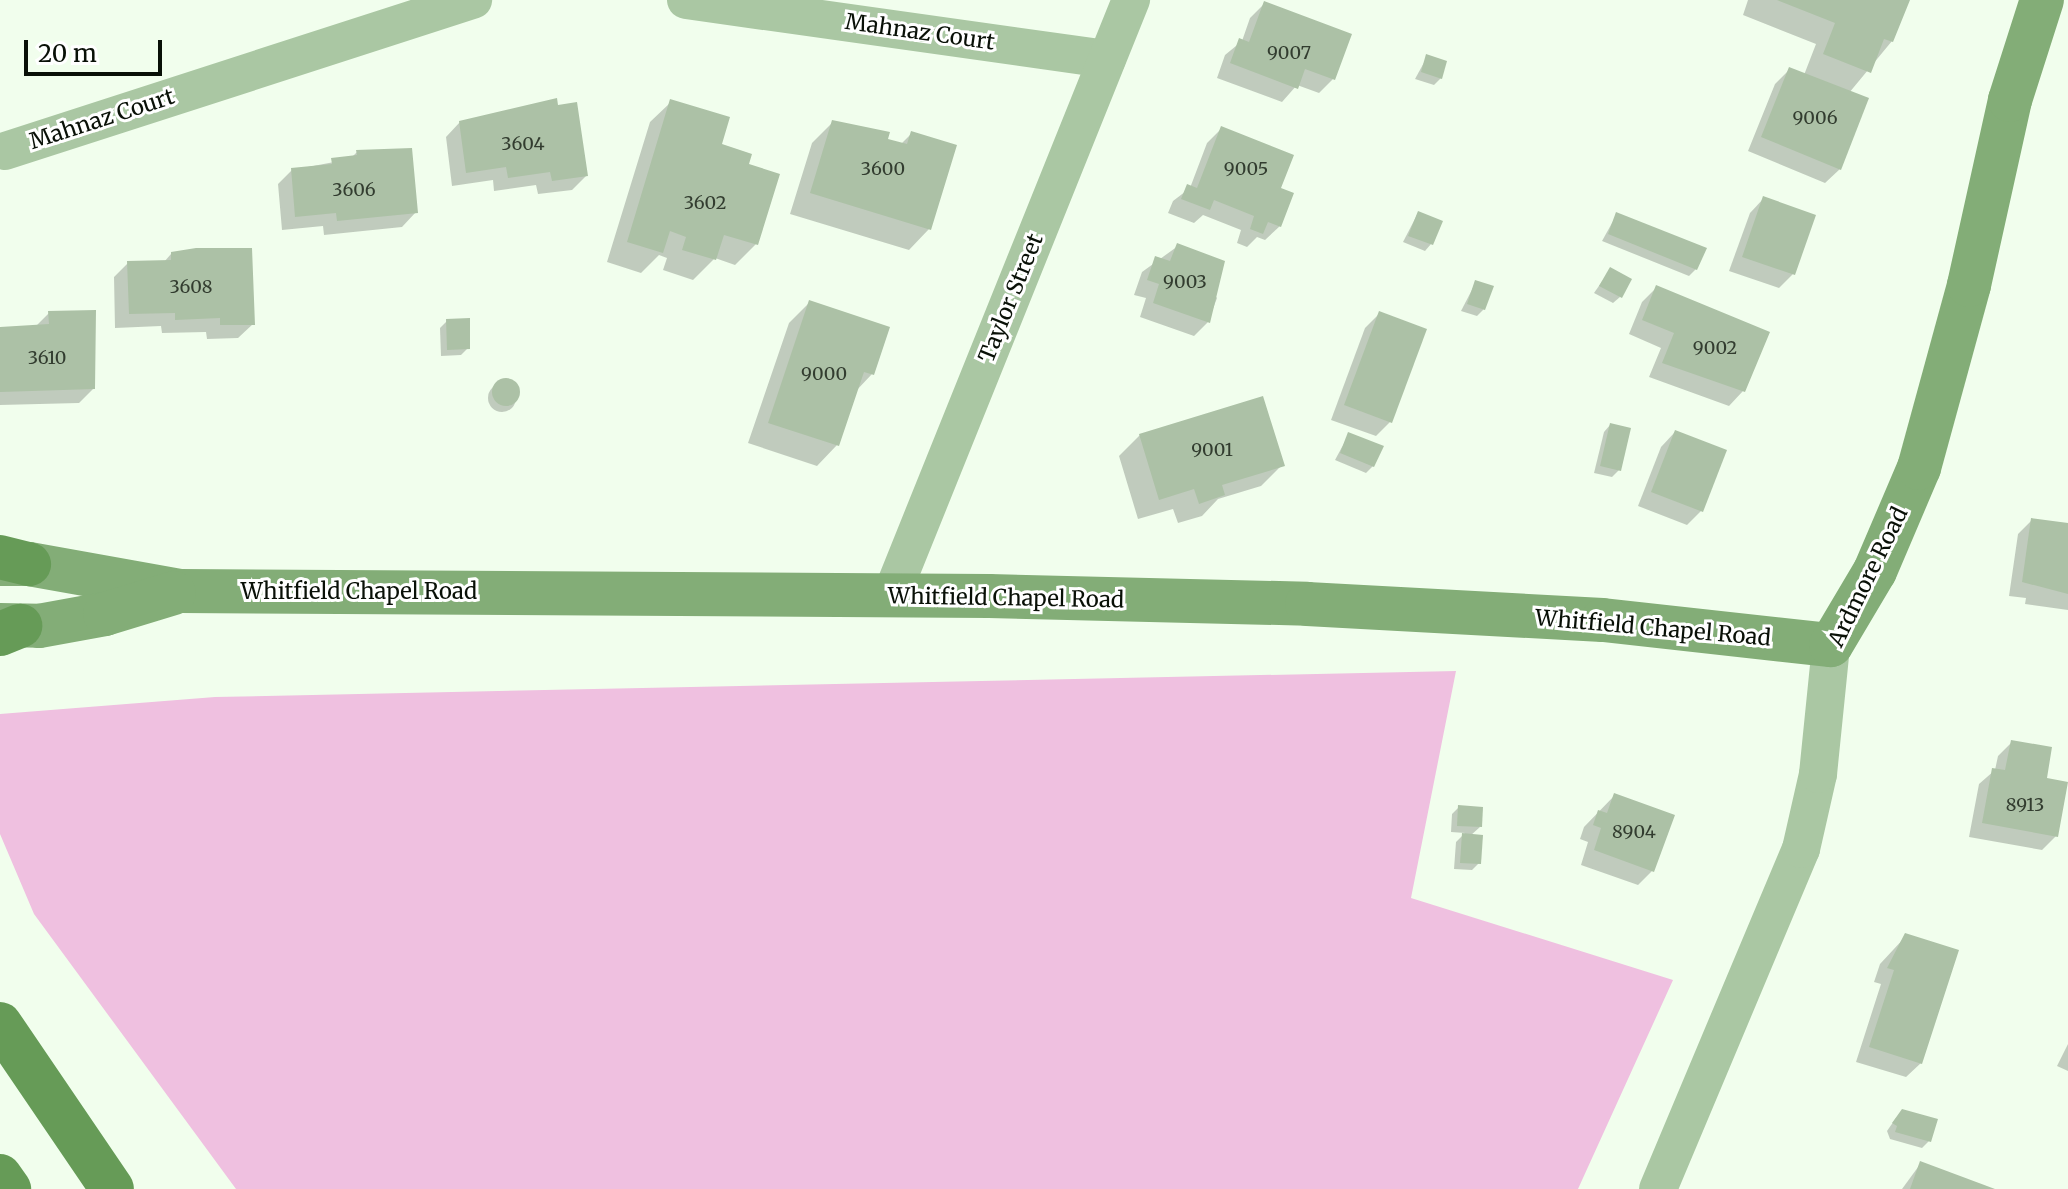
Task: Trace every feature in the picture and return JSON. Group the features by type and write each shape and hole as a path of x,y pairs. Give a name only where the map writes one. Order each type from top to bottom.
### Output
{"main road":[{"path":"0,1024 112,1189"},
{"path":"0,1176 9,1189"}],"street":[{"name":"Mahnaz Court","path":"5,151 473,0"},
{"name":"Mahnaz Court","path":"686,0 1107,59"},
{"name":"Taylor Street","path":"891,596 1131,0"},
{"name":"Ardmore Road","path":"1658,1189 1801,849 1818,774 1831,645 1875,571 1919,468 1969,285 2010,100 2042,0"},
{"name":"Whitfield Chapel Road","path":"10,561 180,591 891,596 1323,605 1603,620 1831,645"},
{"name":"Whitfield Chapel Road","path":"7,628 105,614 180,591"}],"shaded area":[{"path":"1456,671 1411,898 1673,980 1578,1189 236,1189 34,914 0,834 0,714 215,697"}],"building":[{"path":"1777,0 1910,0 1893,42 1884,39 1871,73 1823,54 1835,23"},
{"path":"1264,1 1352,34 1335,80 1305,69 1298,89 1230,63 1239,38 1249,42"},
{"path":"1426,54 1447,61 1442,79 1421,72"},
{"path":"1789,67 1869,98 1841,170 1761,137"},
{"path":"557,98 558,105 577,102 588,176 552,181 550,172 508,178 506,167 466,173 459,121"},
{"path":"670,99 730,117 722,144 752,154 749,164 780,174 758,245 724,235 716,260 682,250 686,237 670,231 663,253 627,242"},
{"path":"832,120 890,132 888,139 907,144 911,131 957,145 931,230 810,193"},
{"path":"1221,126 1294,155 1281,188 1294,193 1281,227 1268,222 1263,234 1250,229 1254,216 1214,200 1210,210 1181,199 1187,184 1197,188"},
{"path":"412,148 418,213 337,221 336,213 295,217 291,168 332,164 331,158 357,155 356,150"},
{"path":"1763,196 1816,215 1795,275 1742,257"},
{"path":"1418,211 1443,221 1433,245 1408,236"},
{"path":"1616,212 1707,248 1697,270 1608,234"},
{"path":"1177,243 1225,261 1210,323 1153,303 1159,284 1147,280 1155,256 1170,261"},
{"path":"196,248 252,248 255,325 220,325 220,318 175,320 175,313 129,314 127,261 171,260 171,252"},
{"path":"1610,267 1632,279 1622,298 1599,286"},
{"path":"1475,280 1494,286 1485,310 1467,304"},
{"path":"1656,285 1770,332 1745,392 1662,363 1674,333 1642,320"},
{"path":"809,300 890,327 874,375 864,372 839,446 768,423"},
{"path":"96,310 95,389 0,392 0,327 49,324 48,311"},
{"path":"1379,311 1427,329 1392,423 1344,405"},
{"path":"470,318 470,349 447,350 446,319"},
{"path":"506,378 516,382 520,392 516,402 506,406 496,402 492,392 496,382"},
{"path":"1263,396 1285,466 1222,485 1225,495 1199,504 1194,489 1159,500 1139,434"},
{"path":"1610,423 1631,428 1621,471 1600,466"},
{"path":"1675,430 1727,450 1703,512 1651,492"},
{"path":"1348,432 1384,446 1374,467 1340,453"},
{"path":"2031,518 2068,523 2068,594 2022,582"},
{"path":"2011,740 2052,747 2047,778 2068,782 2058,837 1982,823 1992,768 2005,770"},
{"path":"1614,793 1675,815 1654,872 1594,850 1601,828 1593,825 1598,810 1607,813"},
{"path":"1458,805 1483,807 1482,827 1457,826"},
{"path":"1462,833 1483,835 1481,864 1460,863"},
{"path":"1905,933 1959,950 1922,1064 1869,1047 1894,970 1887,968"},
{"path":"1902,1109 1938,1119 1931,1142 1895,1132 1897,1126 1892,1123"},
{"path":"1920,1161 1995,1189 1910,1189"}]}
